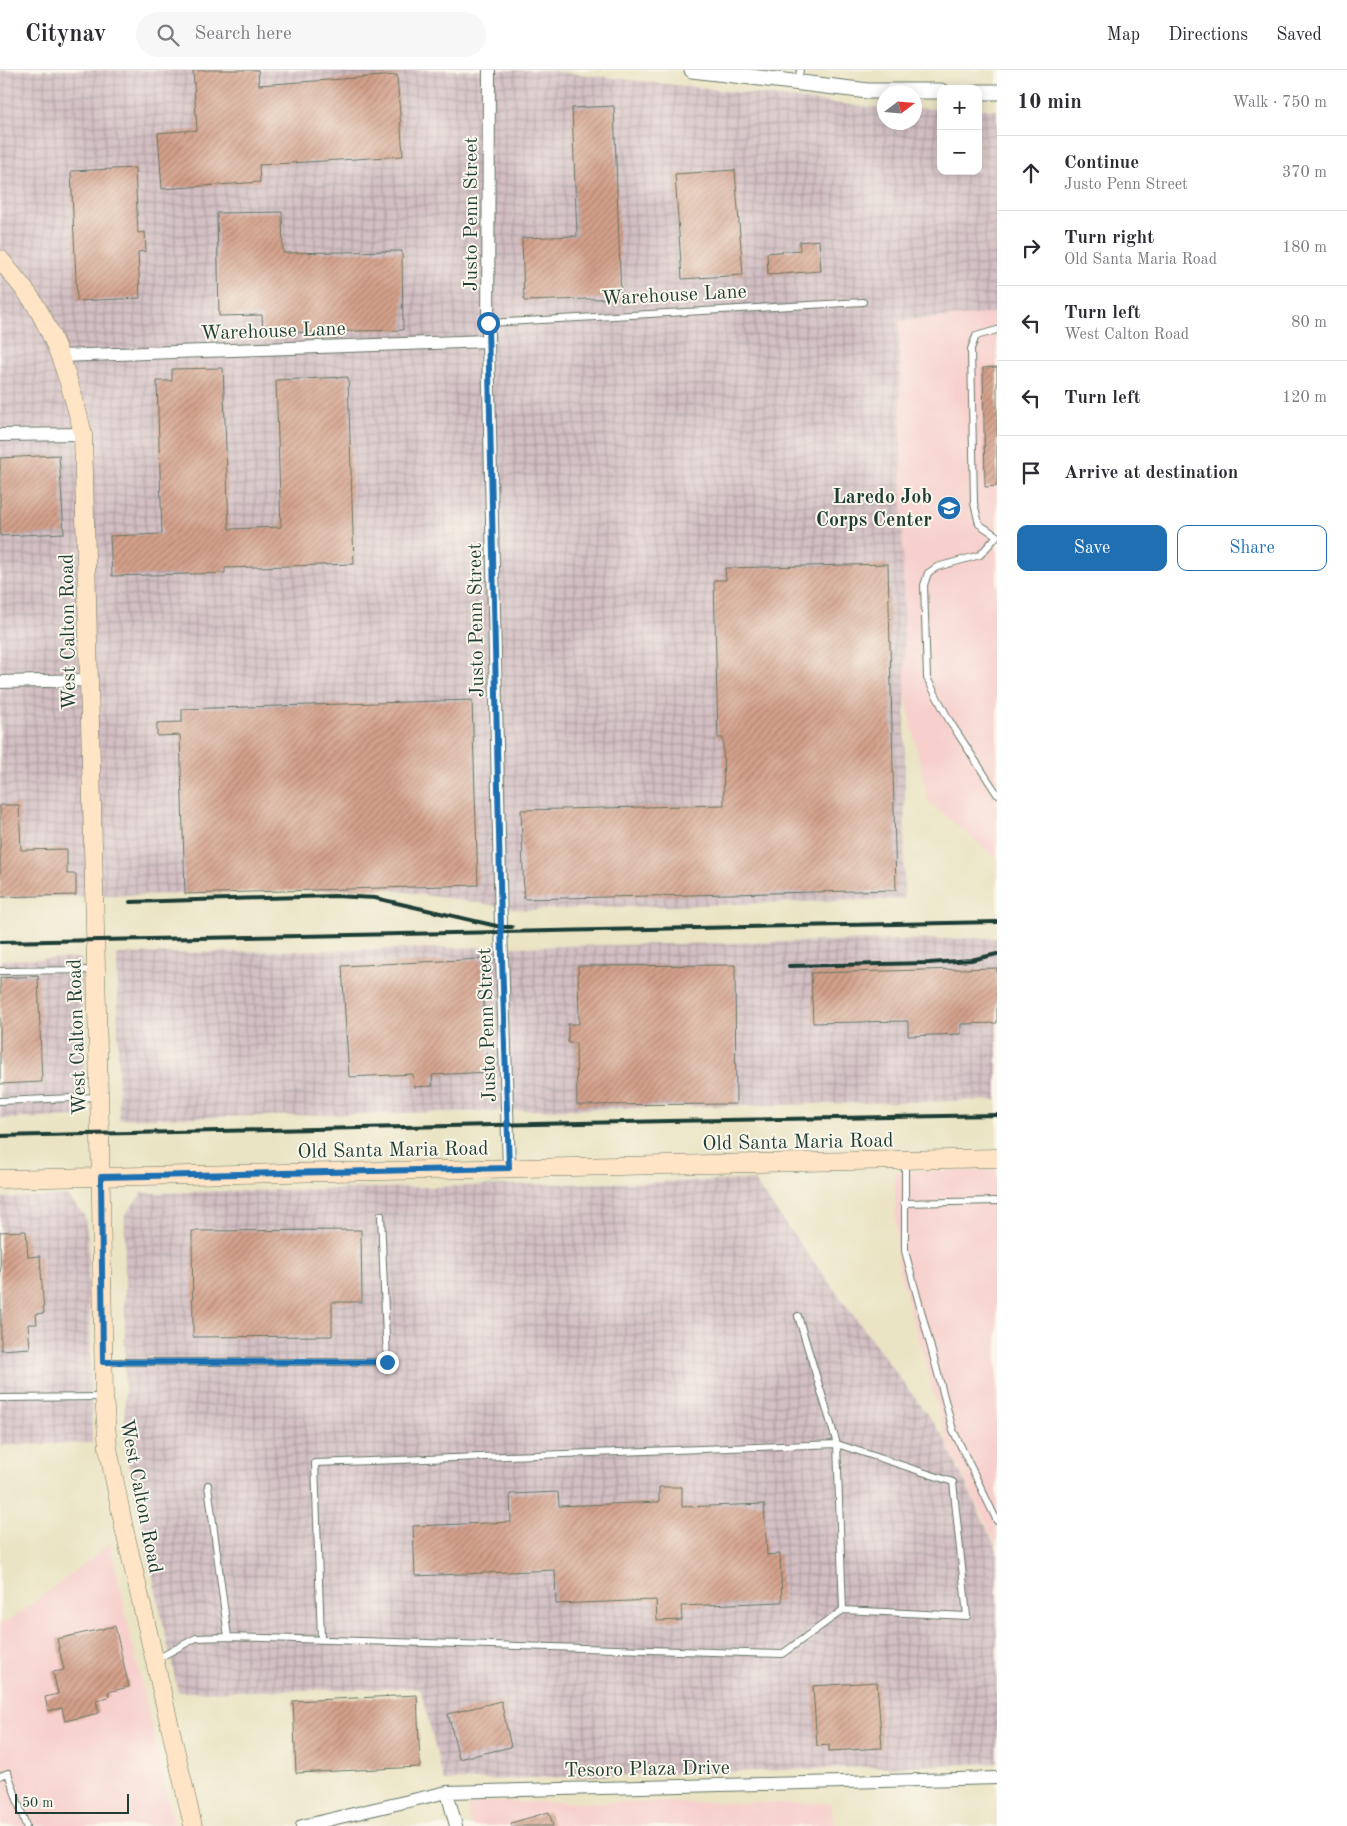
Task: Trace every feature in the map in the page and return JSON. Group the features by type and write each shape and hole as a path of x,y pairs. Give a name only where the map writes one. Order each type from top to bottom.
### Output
{"main road":[{"name":"West Calton Road","path":"0,259 32,301 45,324 74,397 83,434 101,1177 104,1397 108,1448 124,1528 192,1826"},
{"name":"Old Santa Maria Road","path":"0,1179 997,1158"}],"street":[{"name":"Justo Penn Street","path":"489,70 488,341 501,917 509,1168"},
{"path":"692,70 799,77 868,91 937,91"},
{"path":"982,92 997,92"},
{"name":"Warehouse Lane","path":"59,356 488,341"},
{"path":"0,435 83,434"},
{"path":"0,682 89,680"},
{"name":"Tesoro Plaza Drive","path":"302,1826 447,1792 997,1778"},
{"path":"447,1792 456,1826"}],"lane":[{"name":"Warehouse Lane","path":"488,323 863,302"},
{"path":"997,330 976,336 971,349 974,503 979,524 997,536 980,555 937,567 928,573 924,584 927,678 949,720 997,794"},
{"path":"0,971 95,970"},
{"path":"0,1100 99,1097"},
{"path":"906,1160 904,1203 905,1251 953,1430 997,1521"},
{"path":"904,1203 997,1201"},
{"path":"103,1362 387,1362 381,1215"},
{"path":"798,1316 837,1444 843,1610"},
{"path":"0,1398 104,1397"},
{"path":"154,1661 196,1638 228,1637 782,1654 843,1610 967,1616 953,1482 837,1444 315,1463 321,1639"},
{"path":"208,1485 228,1637"},
{"path":"0,1776 8,1773 26,1826"}],"shaded area":[{"path":"0,70 543,70 877,108 877,130 922,130 922,108 937,109 937,175 982,175 982,109 997,110 997,313 899,321 905,695 904,899 525,910 385,889 0,898"},
{"name":"Laredo Job Corps Center","path":"997,312 997,859 928,801 905,695 899,321"},
{"path":"997,938 997,1100 119,1119 117,954"},
{"path":"81,958 85,1117 0,1119 0,960"},
{"path":"997,1170 997,1546 948,1444 899,1270 896,1241 895,1171"},
{"path":"753,1180 943,1436 997,1550 997,1763 444,1781 420,1688 178,1692 125,1448 125,1215 142,1193"},
{"path":"68,1196 84,1215 88,1238 92,1443 0,1445 0,1198"},
{"path":"110,1544 174,1826 0,1826 0,1624 17,1615"},
{"path":"474,1802 830,1803 836,1826 471,1826 468,1810 469,1804"}],"building":[{"path":"193,70 258,70 259,85 397,75 403,156 259,165 260,182 162,189 158,133 197,130"},
{"path":"614,106 621,298 524,301 522,238 577,236 572,108"},
{"path":"135,168 138,233 145,232 146,251 138,252 140,298 77,301 71,171"},
{"path":"735,170 743,275 682,279 675,174"},
{"path":"282,212 283,253 402,251 403,330 263,333 262,315 219,316 217,213"},
{"path":"819,240 821,271 768,275 767,253 800,250 799,242"},
{"path":"997,367 997,486 985,487 983,368"},
{"path":"223,368 229,529 281,527 276,380 348,377 354,564 225,568 225,573 112,576 110,536 162,534 157,381 172,381 172,369"},
{"path":"59,455 64,533 0,536 0,458"},
{"path":"888,564 896,890 524,899 521,810 724,805 723,738 718,738 714,580 726,580 725,568"},
{"path":"472,700 478,885 185,894 180,735 157,736 157,723 182,722 182,709"},
{"path":"0,805 19,805 21,850 67,849 67,874 76,874 76,895 0,897"},
{"path":"481,959 488,1072 432,1075 433,1086 414,1087 413,1074 349,1077 342,966"},
{"path":"735,965 736,1104 577,1105 576,1043 568,1043 568,1024 579,1024 578,966"},
{"path":"997,968 997,1023 961,1024 961,1034 908,1036 908,1021 813,1023 811,973"},
{"path":"38,976 42,1082 0,1084 0,978"},
{"path":"361,1230 362,1302 332,1302 332,1336 193,1337 192,1231"},
{"path":"26,1231 28,1257 40,1256 44,1313 36,1314 37,1324 28,1324 30,1348 1,1350 0,1232"},
{"path":"659,1487 682,1487 682,1507 764,1504 767,1555 780,1554 782,1602 681,1606 682,1620 657,1621 656,1600 556,1604 555,1570 415,1576 413,1526 511,1522 510,1494 558,1492 559,1506 659,1502"},
{"path":"115,1626 129,1687 108,1692 109,1697 96,1700 99,1713 65,1721 62,1708 48,1711 45,1697 58,1694 53,1672 64,1670 57,1639"},
{"path":"877,1682 882,1748 829,1751 829,1745 817,1746 813,1686"},
{"path":"417,1695 420,1767 296,1773 293,1701"},
{"path":"501,1701 511,1747 459,1759 448,1714"},
{"path":"549,1812 553,1826 512,1826 511,1823"}],"railway":[{"path":"130,902 334,896 375,898 501,927 512,927"},
{"path":"0,942 997,922"},
{"path":"789,966 929,963 971,960 997,954"},
{"path":"0,1136 997,1115"}],"place":[{"name":"Laredo Job Corps Center","path":"949,508"}],"route":[{"path":"387,1362 103,1362 101,1177 509,1168 501,927 488,323"}]}
